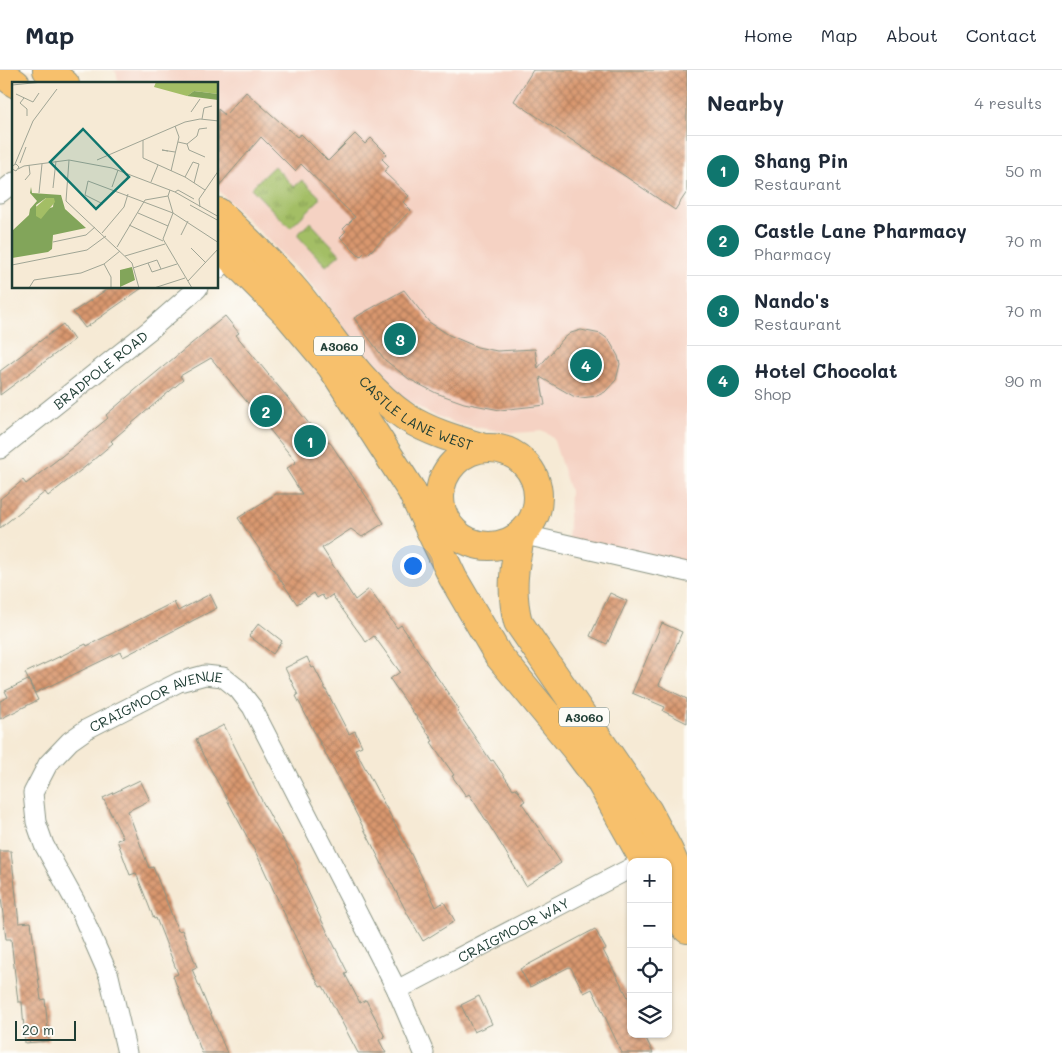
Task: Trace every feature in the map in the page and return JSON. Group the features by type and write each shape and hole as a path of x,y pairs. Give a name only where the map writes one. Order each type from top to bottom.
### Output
{"main road":[{"path":"47,70 62,82"},
{"path":"0,72 13,82"},
{"name":"CASTLE LANE WEST","path":"219,213 267,259 376,391 405,416 423,427 484,448"},
{"name":"CASTLE LANE WEST","path":"221,256 288,315 331,366 411,490 453,578 498,655 575,748 601,783 638,858"},
{"path":"447,520 464,539 478,544 501,544 521,534 531,523 537,510 536,481 530,468 520,458 507,451 484,448 470,451 458,459 449,469 442,482 440,496 447,520 453,578"},
{"name":"CASTLE LANE WEST","path":"411,490 447,520"},
{"name":"A3060","path":"521,534 512,584 513,604 518,622 648,811 669,851 687,893"},
{"path":"672,908 687,929"}],"street":[{"path":"0,193 12,184"},
{"name":"BRADPOLE ROAD","path":"0,449 151,329 197,289"},
{"path":"521,534 687,572"},
{"name":"CRAIGMOOR AVENUE","path":"127,1053 108,976 81,912 44,845 36,822 33,793 48,764 58,751 87,729 193,677 205,675 223,677 238,688 252,707 397,990 424,1053"},
{"name":"CRAIGMOOR WAY","path":"397,990 627,870"}],"shaded area":[{"path":"113,70 687,70 687,572 568,547 570,491 553,438 544,431 514,433 460,425 429,413 404,399 365,363 324,300 300,272 219,191 219,82 118,82 116,72"}],"green space":[{"path":"274,166 294,187 302,180 319,196 319,200 290,228 251,188"},
{"path":"310,222 340,254 326,266 297,235"}],"building":[{"path":"533,70 687,70 687,192 675,210 514,101"},
{"path":"246,92 297,137 301,134 328,161 355,134 365,144 371,138 387,154 382,159 389,166 384,172 409,196 403,202 411,210 368,254 365,252 360,257 340,237 346,231 343,229 355,217 301,164 295,171 261,137 219,186 219,110 225,115"},
{"path":"108,289 141,289 85,328 73,312"},
{"path":"404,290 429,322 449,335 477,347 497,351 535,349 538,368 563,339 571,333 581,330 601,334 609,340 618,356 620,364 616,380 605,392 597,396 581,398 573,396 540,377 545,405 500,410 464,403 436,393 409,379 385,360 354,318"},
{"path":"225,316 239,333 236,335 325,443 329,441 384,523 362,537 351,529 322,548 355,600 369,589 397,628 401,625 459,709 457,711 491,761 493,760 513,789 516,788 525,801 522,803 561,863 526,886 469,794 466,796 452,776 454,775 431,742 433,741 390,679 400,672 374,636 366,642 332,595 325,600 322,595 317,598 314,593 297,604 238,518 276,494 302,494 286,469 296,462 211,358 180,376 183,380 111,441 113,443 85,467 48,496 45,492 0,528 0,499 23,480 26,484 62,456 108,418 106,415"},
{"path":"63,324 74,340 0,395 0,371"},
{"path":"610,593 627,601 607,644 590,636"},
{"path":"210,594 217,608 123,657 120,652 35,693 25,673 86,644 87,646 174,602 178,611"},
{"path":"259,623 282,641 273,654 249,636"},
{"path":"662,623 682,632 659,685 687,699 687,723 663,711 665,707 632,693"},
{"path":"307,657 349,734 355,731 362,746 355,749 412,856 436,907 444,902 455,921 423,941 296,696 298,695 285,668"},
{"path":"28,680 38,700 0,719 0,701 8,697 5,691"},
{"path":"224,725 298,867 348,973 345,974 360,1003 366,1000 385,1037 379,1040 386,1053 358,1053 323,986 320,987 258,857 203,755 196,739"},
{"path":"140,780 150,800 128,811 149,868 153,867 178,931 182,930 197,967 192,969 227,1053 202,1053 173,976 178,974 136,873 130,875 117,840 123,838 103,798"},
{"path":"0,851 11,851 19,923 31,922 41,1000 45,999 49,1041 25,1043 22,1002 18,1002 11,939 6,939 0,890"},
{"path":"595,929 606,949 603,950 627,995 627,1038 646,1038 653,1053 622,1053 592,989 584,993 571,968 569,967 530,987 520,969"},
{"path":"479,996 492,1024 474,1032 461,1005"}],"place":[{"name":"Nando's","path":"400,339"},
{"name":"Hotel Chocolat","path":"586,365"},
{"name":"Castle Lane Pharmacy","path":"266,411"},
{"name":"Shang Pin","path":"310,441"}]}
